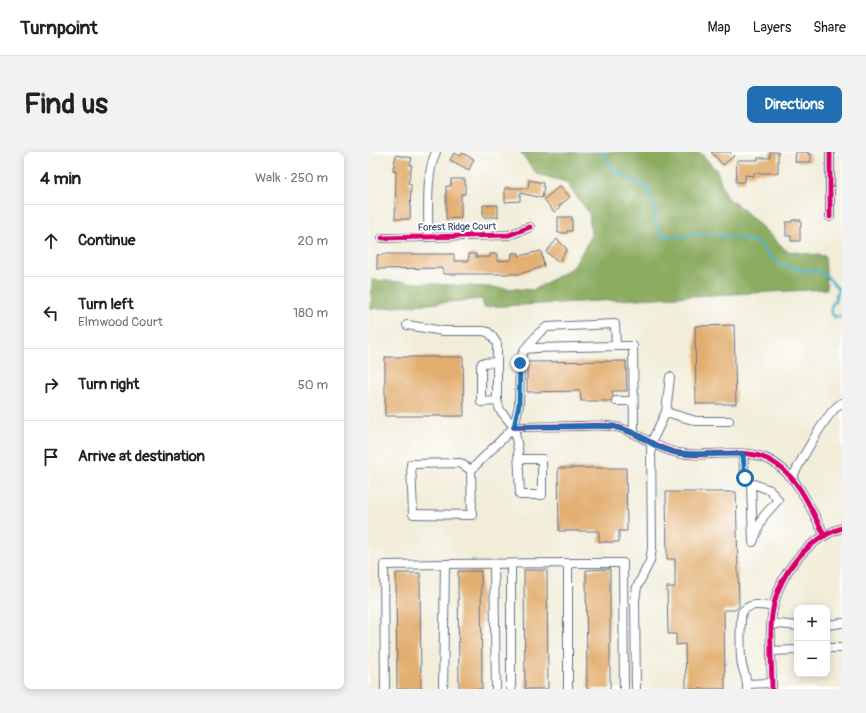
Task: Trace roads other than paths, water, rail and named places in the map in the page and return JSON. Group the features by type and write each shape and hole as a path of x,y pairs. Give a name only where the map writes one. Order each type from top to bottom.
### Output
{"street":[{"path":"428,237 431,168 436,152"},
{"path":"830,152 830,217"},
{"name":"Forest Ridge Court","path":"382,238 509,235 530,227"},
{"path":"519,459 542,459 542,495 520,495 519,459 514,427 519,405 520,359 525,349 538,333 547,326 615,324 616,346"},
{"path":"407,325 443,331 488,332 497,344 498,401 500,410 514,427"},
{"path":"525,349 633,346 634,433"},
{"path":"497,362 485,362 481,365 481,402 498,401"},
{"path":"636,689 635,600 637,587 650,561 652,548 651,443 666,412 670,377"},
{"path":"616,401 633,401"},
{"path":"792,478 807,450 838,404 842,403"},
{"path":"666,412 696,420 729,420"},
{"path":"471,470 460,464 412,464 413,514 472,515 471,470 514,427 604,426 619,428 634,433 658,447 680,454 755,455 773,462 782,468 800,487 825,536"},
{"path":"743,454 745,478 751,483 770,490 778,500 763,517 753,542 751,483"},
{"path":"774,607 759,604 748,607 742,612 742,664 747,686 772,686 771,623 781,584 793,564 809,547 825,536 842,528"},
{"path":"568,563 568,689"},
{"path":"385,689 384,564 623,563 624,689"},
{"path":"443,689 445,564"},
{"path":"494,564 496,689"},
{"path":"511,564 512,689"},
{"path":"771,623 794,626"},
{"path":"830,625 842,623"},
{"path":"830,648 842,648"},
{"path":"771,651 794,650"}],"waterway":[{"path":"603,152 616,172 648,189 655,209 656,226 660,233 665,237 706,234 739,238 759,243 778,263 800,270 818,271 826,275 838,289 835,301 831,306 832,314 835,317 842,316"}]}
